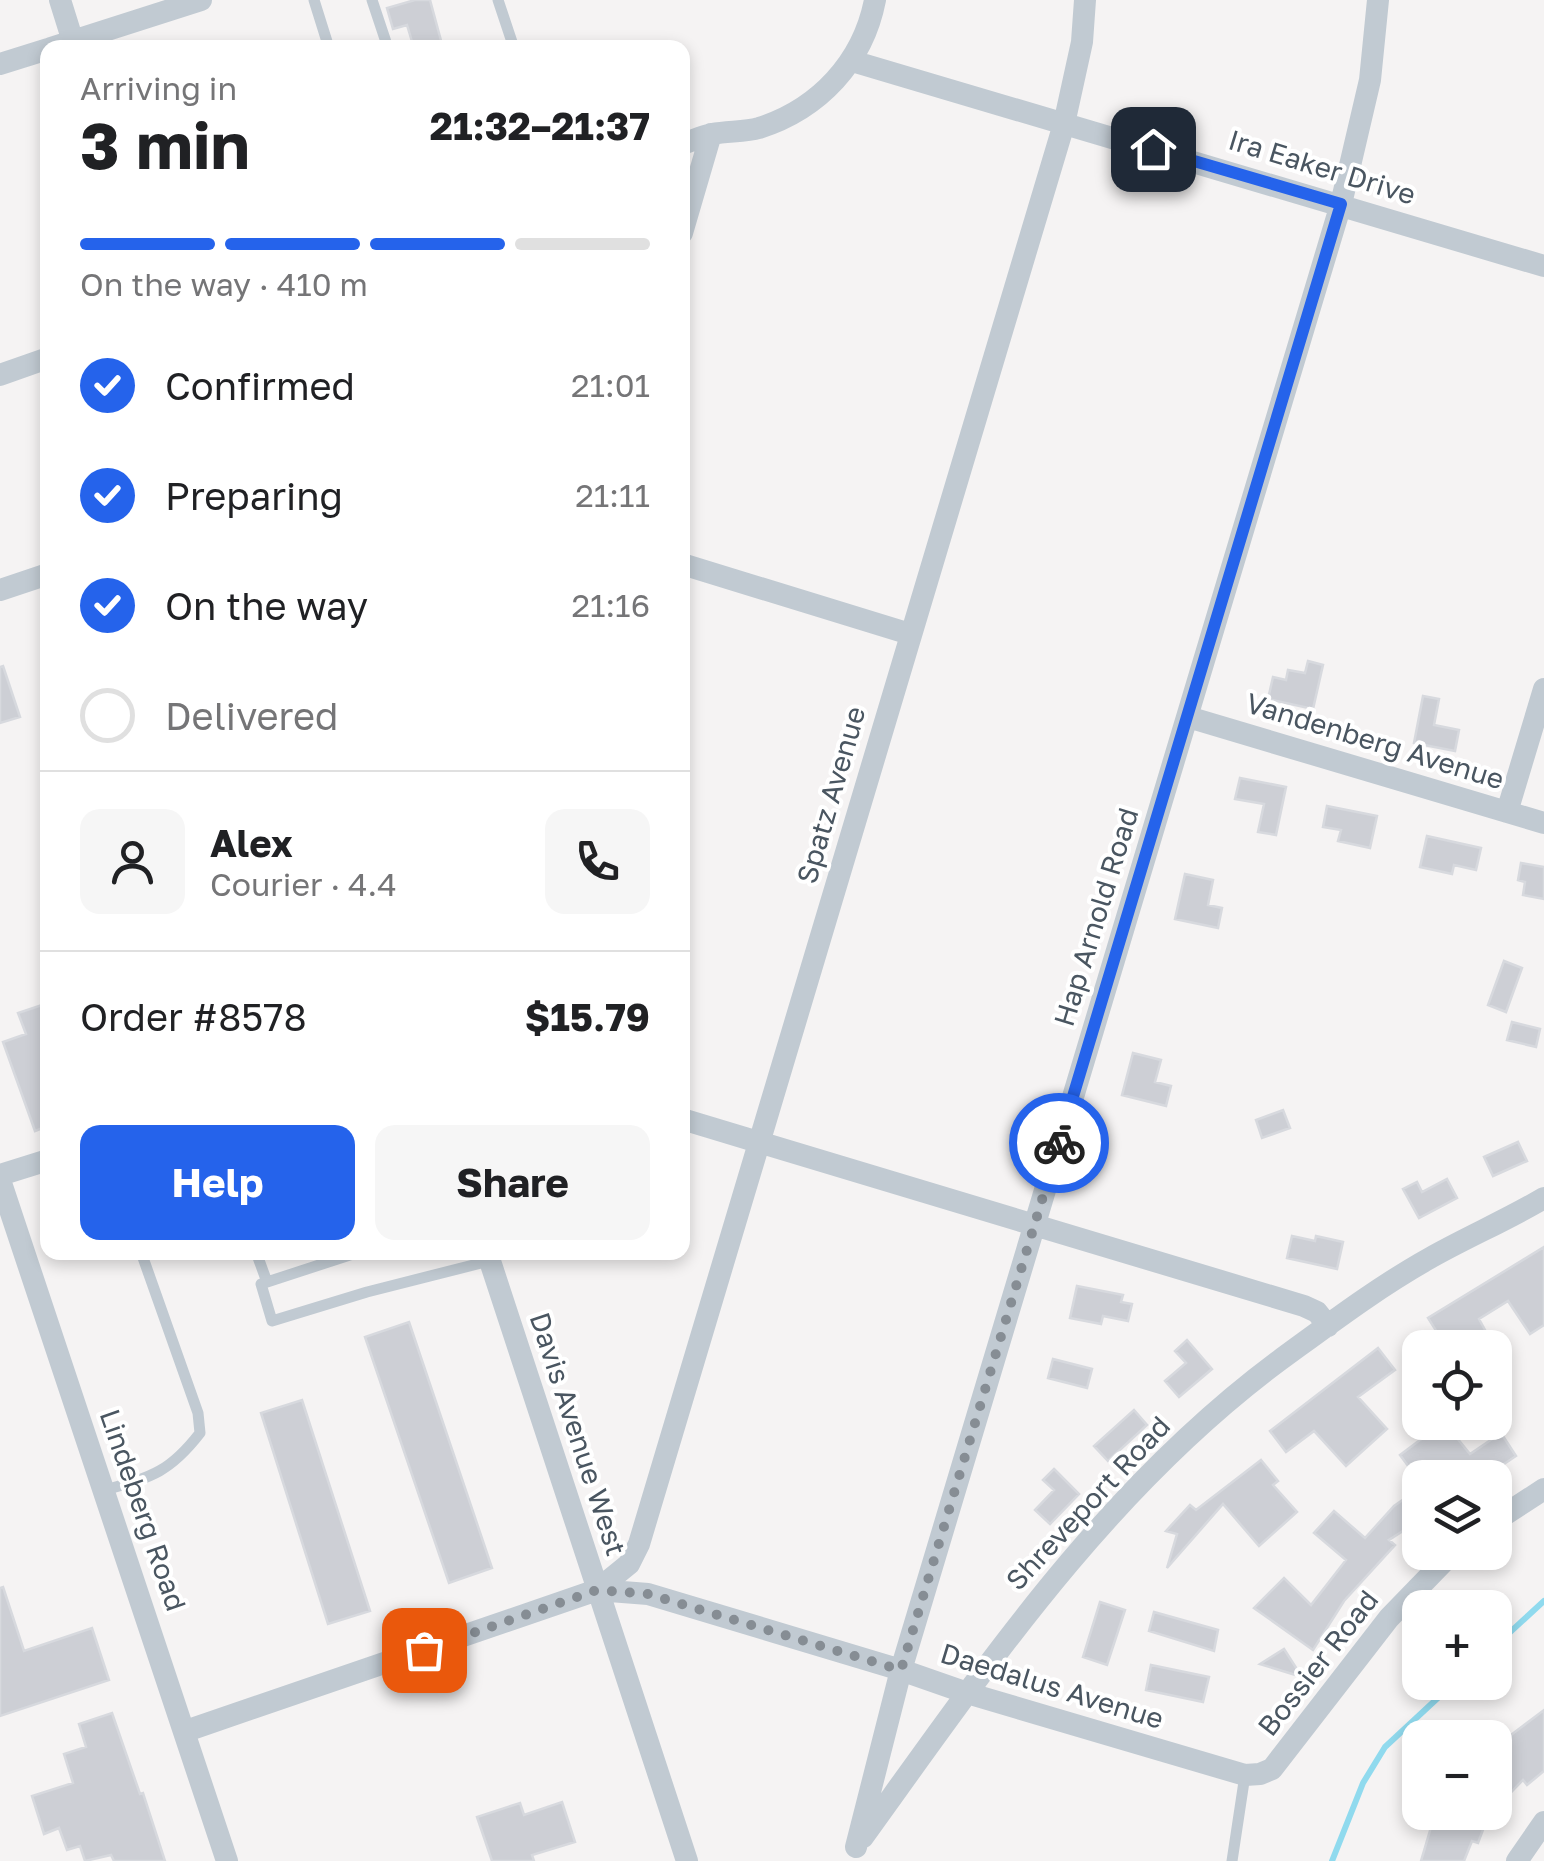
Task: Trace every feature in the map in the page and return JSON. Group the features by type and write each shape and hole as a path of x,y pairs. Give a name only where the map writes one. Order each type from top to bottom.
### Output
{"street":[{"path":"60,0 62,40"},
{"path":"80,40 201,0"},
{"path":"690,141 711,134 757,129 803,109 823,94 852,61 873,9 897,0"},
{"name":"Spatz Avenue","path":"597,1590 629,1564 639,1544 1064,124 1082,42 1086,0"},
{"name":"Hap Arnold Road","path":"853,1854 901,1670 1341,204 1370,80 1378,0"},
{"path":"0,64 40,52"},
{"name":"Ira Eaker Drive","path":"852,61 1544,266"},
{"path":"690,206 711,134"},
{"path":"0,374 40,361"},
{"path":"690,566 910,634"},
{"path":"0,590 40,577"},
{"path":"1507,812 1544,689"},
{"name":"Vandenberg Avenue","path":"1188,717 1544,823"},
{"path":"690,1120 1304,1306 1317,1312 1328,1326"},
{"path":"0,1178 40,1163"},
{"name":"Lindeberg Road","path":"0,1178 227,1861"},
{"name":"Shreveport Road","path":"853,1854 1006,1637 1127,1496 1235,1396 1328,1326 1427,1260 1544,1198"},
{"name":"Davis Avenue West","path":"489,1260 687,1861"},
{"path":"1512,1510 1544,1489"},
{"name":"Bossier Road","path":"1272,1769 1388,1618 1436,1570"},
{"name":"Daedalus Avenue","path":"186,1730 597,1590 648,1594 1245,1775 1272,1769"},
{"path":"1517,1861 1544,1822"}],"lane":[{"path":"314,0 327,40"},
{"path":"372,0 385,40"},
{"path":"498,0 511,40"},
{"path":"105,1490 152,1477 182,1456 200,1433 198,1413 144,1260"},
{"path":"259,1260 267,1282"},
{"path":"318,1260 261,1284 272,1322 478,1260"},
{"path":"1232,1861 1245,1775"}],"building":[{"path":"430,0 441,40 412,40 407,25 393,29 387,8"},
{"path":"1308,661 1323,665 1313,709 1268,699 1273,677 1286,680 1288,670 1305,673"},
{"path":"3,666 20,717 0,723 0,667"},
{"path":"1423,696 1439,699 1434,725 1459,730 1455,751 1414,743"},
{"path":"1240,778 1286,787 1276,835 1258,832 1264,804 1235,799"},
{"path":"1327,806 1377,816 1370,848 1338,841 1341,830 1323,827"},
{"path":"1427,836 1481,848 1476,870 1454,865 1452,874 1420,867"},
{"path":"1521,863 1544,867 1544,899 1523,895 1525,882 1518,880"},
{"path":"1185,874 1213,880 1208,905 1222,908 1218,928 1175,919"},
{"path":"1504,961 1522,968 1506,1012 1488,1005"},
{"path":"40,1006 40,1129 35,1131 3,1042 26,1034 18,1013"},
{"path":"1512,1022 1540,1029 1536,1047 1507,1040"},
{"path":"1133,1053 1161,1060 1155,1082 1171,1086 1166,1106 1122,1095"},
{"path":"1283,1110 1290,1128 1262,1138 1256,1120"},
{"path":"1518,1142 1527,1161 1493,1176 1484,1157"},
{"path":"1447,1179 1457,1198 1419,1218 1403,1189 1417,1182 1422,1192"},
{"path":"1292,1236 1343,1242 1337,1269 1287,1258"},
{"path":"1544,1247 1544,1325 1530,1334 1508,1301 1479,1319 1485,1330 1436,1330 1428,1318"},
{"path":"1077,1286 1123,1295 1121,1302 1132,1304 1128,1321 1103,1316 1101,1324 1070,1318"},
{"path":"409,1322 492,1568 449,1583 365,1337"},
{"path":"1187,1340 1212,1369 1179,1397 1165,1381 1186,1363 1175,1351"},
{"path":"1378,1348 1395,1370 1358,1397 1387,1429 1346,1466 1314,1431 1286,1452 1270,1431"},
{"path":"1053,1359 1092,1369 1087,1388 1048,1378"},
{"path":"302,1400 370,1611 328,1624 261,1413"},
{"path":"1134,1410 1147,1425 1108,1461 1094,1446"},
{"path":"1420,1440 1459,1440 1470,1454 1491,1440 1506,1440 1516,1456 1510,1460 1404,1460 1400,1455"},
{"path":"1261,1460 1278,1481 1273,1485 1297,1512 1259,1546 1223,1504 1167,1568 1177,1534 1166,1531 1190,1505 1196,1510"},
{"path":"1054,1469 1079,1494 1050,1524 1035,1510 1054,1490 1043,1480"},
{"path":"1402,1500 1402,1532 1389,1540 1395,1545 1344,1601 1313,1650 1254,1608 1284,1578 1311,1605 1346,1560 1314,1533 1334,1511 1365,1538"},
{"path":"3,1587 24,1651 92,1628 109,1680 0,1716"},
{"path":"1100,1602 1125,1610 1107,1665 1083,1657"},
{"path":"1154,1612 1218,1630 1214,1651 1149,1631"},
{"path":"1284,1649 1302,1677 1260,1664"},
{"path":"1151,1665 1209,1677 1203,1702 1146,1690"},
{"path":"1544,1710 1544,1771 1527,1785 1523,1780 1512,1791 1512,1734"},
{"path":"112,1713 165,1861 114,1861 111,1855 85,1861 80,1846 67,1850 59,1828 44,1834 32,1796 73,1783 64,1754 86,1747 79,1724"},
{"path":"562,1802 575,1842 532,1855 534,1861 492,1861 477,1817 520,1803 524,1815"},
{"path":"1430,1830 1483,1830 1478,1843 1472,1841 1464,1861 1421,1861"}],"waterway":[{"path":"1512,1630 1544,1601"},
{"path":"1332,1861 1363,1783 1385,1747 1436,1700"}],"way so far":[{"path":"424,1650 597,1590 648,1594 901,1670 1059,1143"}],"route":[{"path":"1059,1143 1341,204 1153,149"}]}
